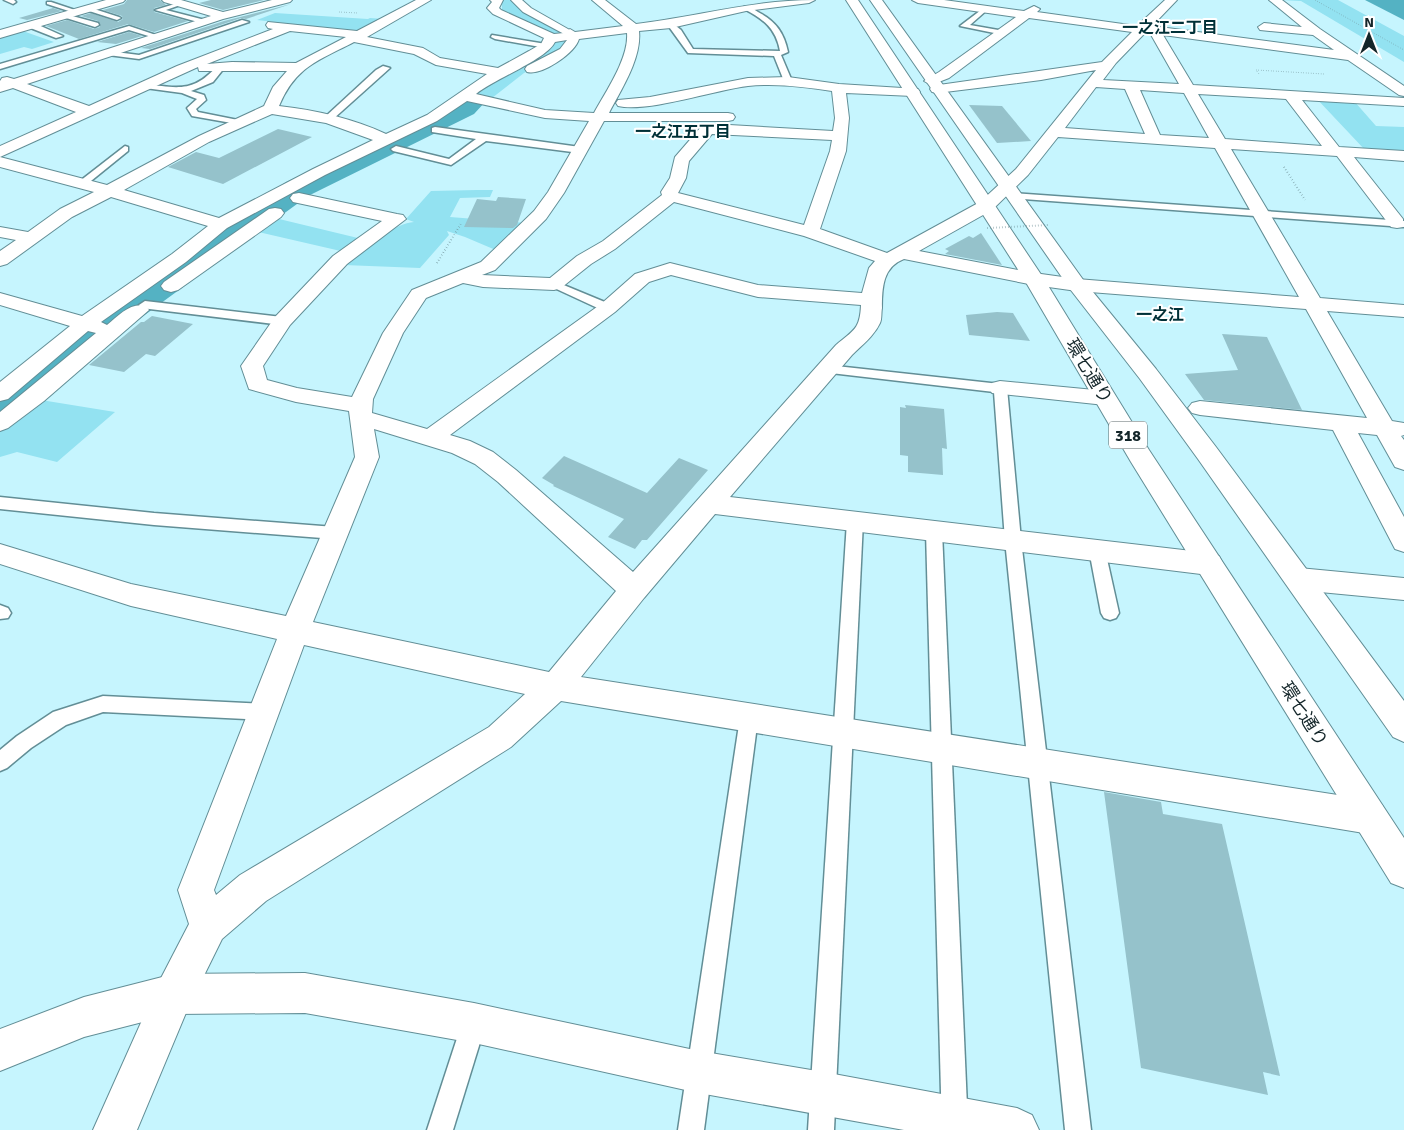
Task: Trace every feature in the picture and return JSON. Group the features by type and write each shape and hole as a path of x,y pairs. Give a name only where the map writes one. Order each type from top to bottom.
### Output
{"street":[{"path":"0,34 119,0"},
{"path":"168,0 245,22 358,37 418,51 436,61 499,72"},
{"path":"0,88 202,22 286,0"},
{"path":"270,109 280,87 298,67 425,0"},
{"path":"0,423 18,411 99,328 221,224 319,172 435,130 458,119 520,74 564,52 573,40 548,35 497,12 493,8 498,1 496,0"},
{"path":"516,0 560,38"},
{"path":"210,926 196,890 265,712 294,630 367,457 361,412 362,399 393,332 419,294 488,266 540,216 556,192 622,76 634,40 633,28 598,0"},
{"path":"730,0 746,8"},
{"path":"0,394 99,328 145,305 244,234 299,198 391,145 465,96 482,82 560,38 672,24 746,8 809,0"},
{"name":"環七通り","path":"852,0 927,87 1011,192 1077,285 1148,374 1299,579 1404,727"},
{"name":"環七通り","path":"876,0 927,87 986,217 1034,279 1105,398 1404,870"},
{"path":"919,0 1028,14 1157,20 1355,57"},
{"path":"1275,0 1316,32 1404,92"},
{"path":"1024,2 1042,2"},
{"path":"927,87 1042,2"},
{"path":"114,1130 174,994 210,926 252,888 500,738 555,687 634,590 844,350 863,332 871,321 872,292 879,268 895,256 986,217 1011,192 1022,172 1106,66 1157,20"},
{"path":"1157,20 1189,90 1220,144 1313,303 1394,429 1404,461"},
{"path":"1250,25 1316,32"},
{"path":"0,152 182,68 289,27"},
{"path":"602,111 748,82 788,81 839,88 927,87 1041,76 1095,66 1106,66"},
{"path":"182,68 298,67"},
{"path":"0,78 88,111"},
{"path":"1092,84 1404,102"},
{"path":"1131,86 1155,140"},
{"path":"810,232 838,151 842,118 839,88"},
{"path":"465,96 544,114 602,111 750,117"},
{"path":"1291,96 1400,224"},
{"path":"0,260 66,212 204,139 270,109 329,118 368,131 391,145"},
{"path":"824,118 842,118"},
{"path":"671,196 669,192 678,178 681,160 706,130 754,130 840,136"},
{"path":"1053,132 1404,156"},
{"path":"0,162 110,190 221,224"},
{"path":"462,277 482,281 554,284 584,260 609,245 671,196"},
{"path":"671,196 895,256 1034,279 1077,285 1404,311"},
{"path":"299,198 397,219 340,260 282,321 252,366 257,384 361,412 430,438 461,447 484,458 507,476 634,590"},
{"path":"0,232 30,238"},
{"path":"430,438 608,308 642,278 670,269 758,291 872,300"},
{"path":"0,299 99,328"},
{"path":"1000,388 1105,398"},
{"path":"1200,408 1394,429"},
{"path":"1341,423 1404,542"},
{"path":"709,504 1209,564"},
{"path":"0,554 131,595 555,687 1370,817"},
{"path":"1299,579 1404,589"},
{"path":"0,1050 84,1017 174,994 305,993 474,1023 699,1072 822,1111 1017,1130"}],"lane":[{"path":"49,2 117,18"},
{"path":"180,4 158,10 202,22"},
{"path":"672,24 680,32 691,51 777,54 784,52 781,33 766,18 746,8"},
{"path":"986,9 964,26 1001,33"},
{"path":"64,16 95,25"},
{"path":"87,40 112,52 139,57 245,22"},
{"path":"31,25 59,36"},
{"path":"0,67 129,28 158,36"},
{"path":"495,37 560,38"},
{"path":"140,42 167,47"},
{"path":"777,54 788,81"},
{"path":"183,91 210,80 221,67"},
{"path":"329,118 379,72 386,68"},
{"path":"145,86 183,91 201,97 202,100 192,108 195,114 240,123"},
{"path":"435,130 580,150"},
{"path":"391,145 451,162 484,138"},
{"path":"83,183 125,149"},
{"path":"1011,192 1033,196 1400,224"},
{"path":"554,284 608,308"},
{"path":"145,305 282,321"},
{"path":"828,369 1000,388 1013,540 1078,1130"},
{"path":"0,503 154,519 334,533"},
{"path":"822,1111 854,521"},
{"path":"934,531 955,1124"},
{"path":"1097,550 1110,612"},
{"path":"3,755 60,718 103,704 265,712"},
{"path":"691,1130 750,718"},
{"path":"440,1130 474,1023"}],"path":[{"path":"1315,0 1404,50"},
{"path":"1271,148 1316,218"},
{"path":"986,217 1049,226"},
{"path":"436,263 462,222"}],"shaded area":[{"path":"502,0 523,0 532,12 576,33 554,34 502,10"},
{"path":"1280,0 1338,0 1404,36 1404,62 1301,1"},
{"path":"1365,0 1404,0 1404,20"},
{"path":"275,13 384,19 360,32 257,20"},
{"path":"20,30 54,42 32,49 24,47 0,54 0,36"},
{"path":"578,36 556,58 524,73 492,98 474,92 555,42"},
{"path":"1316,98 1354,101 1376,126 1404,127 1404,154 1366,151"},
{"path":"464,100 486,102 436,132 348,173 312,193 275,218 362,239 345,252 254,231 149,310 0,427 0,401 54,357 227,225"},
{"path":"493,190 490,197 460,198 450,217 527,223 498,251 447,231 449,235 420,268 344,265 386,233 414,222 406,219 431,191"},
{"path":"41,400 115,412 57,462 17,452 0,457 0,431"}],"building":[{"path":"127,0 160,0 166,5 154,8 154,12 188,21 154,32 128,24 79,39 46,26 67,20 94,29 100,27 98,21 81,16 91,13 118,22 123,19 122,16 103,10 124,4"},
{"path":"211,0 264,0 223,10 199,3"},
{"path":"291,4 246,19 241,18 150,49 141,48 224,21"},
{"path":"53,8 62,11 27,20 19,18"},
{"path":"129,32 142,36 116,44 97,42"},
{"path":"969,105 1002,106 1031,141 997,143"},
{"path":"278,129 312,137 223,184 168,167 196,152 219,158"},
{"path":"498,197 526,199 517,225 513,228 464,227 477,199 496,201"},
{"path":"981,233 1002,265 945,254 949,251 945,249 969,236 973,238"},
{"path":"997,312 1013,313 1030,341 969,335 966,315"},
{"path":"152,316 193,324 155,356 146,354 124,372 89,365 141,322"},
{"path":"1222,334 1267,337 1302,410 1204,400 1185,374 1238,370"},
{"path":"905,405 944,409 947,449 942,448 943,475 908,472 908,456 900,455 900,407 906,408"},
{"path":"564,456 647,493 679,458 708,470 647,540 642,540 635,549 608,537 624,519 553,486 542,478"},
{"path":"1104,792 1161,802 1163,814 1222,824 1280,1076 1263,1072 1268,1095 1141,1068"}],"waterway":[{"path":"0,412 84,340 297,189 464,108 472,101"}],"district":[{"name":"一之江二丁目","path":"1170,27"},
{"name":"一之江五丁目","path":"683,131"},
{"name":"一之江","path":"1160,314"}]}
